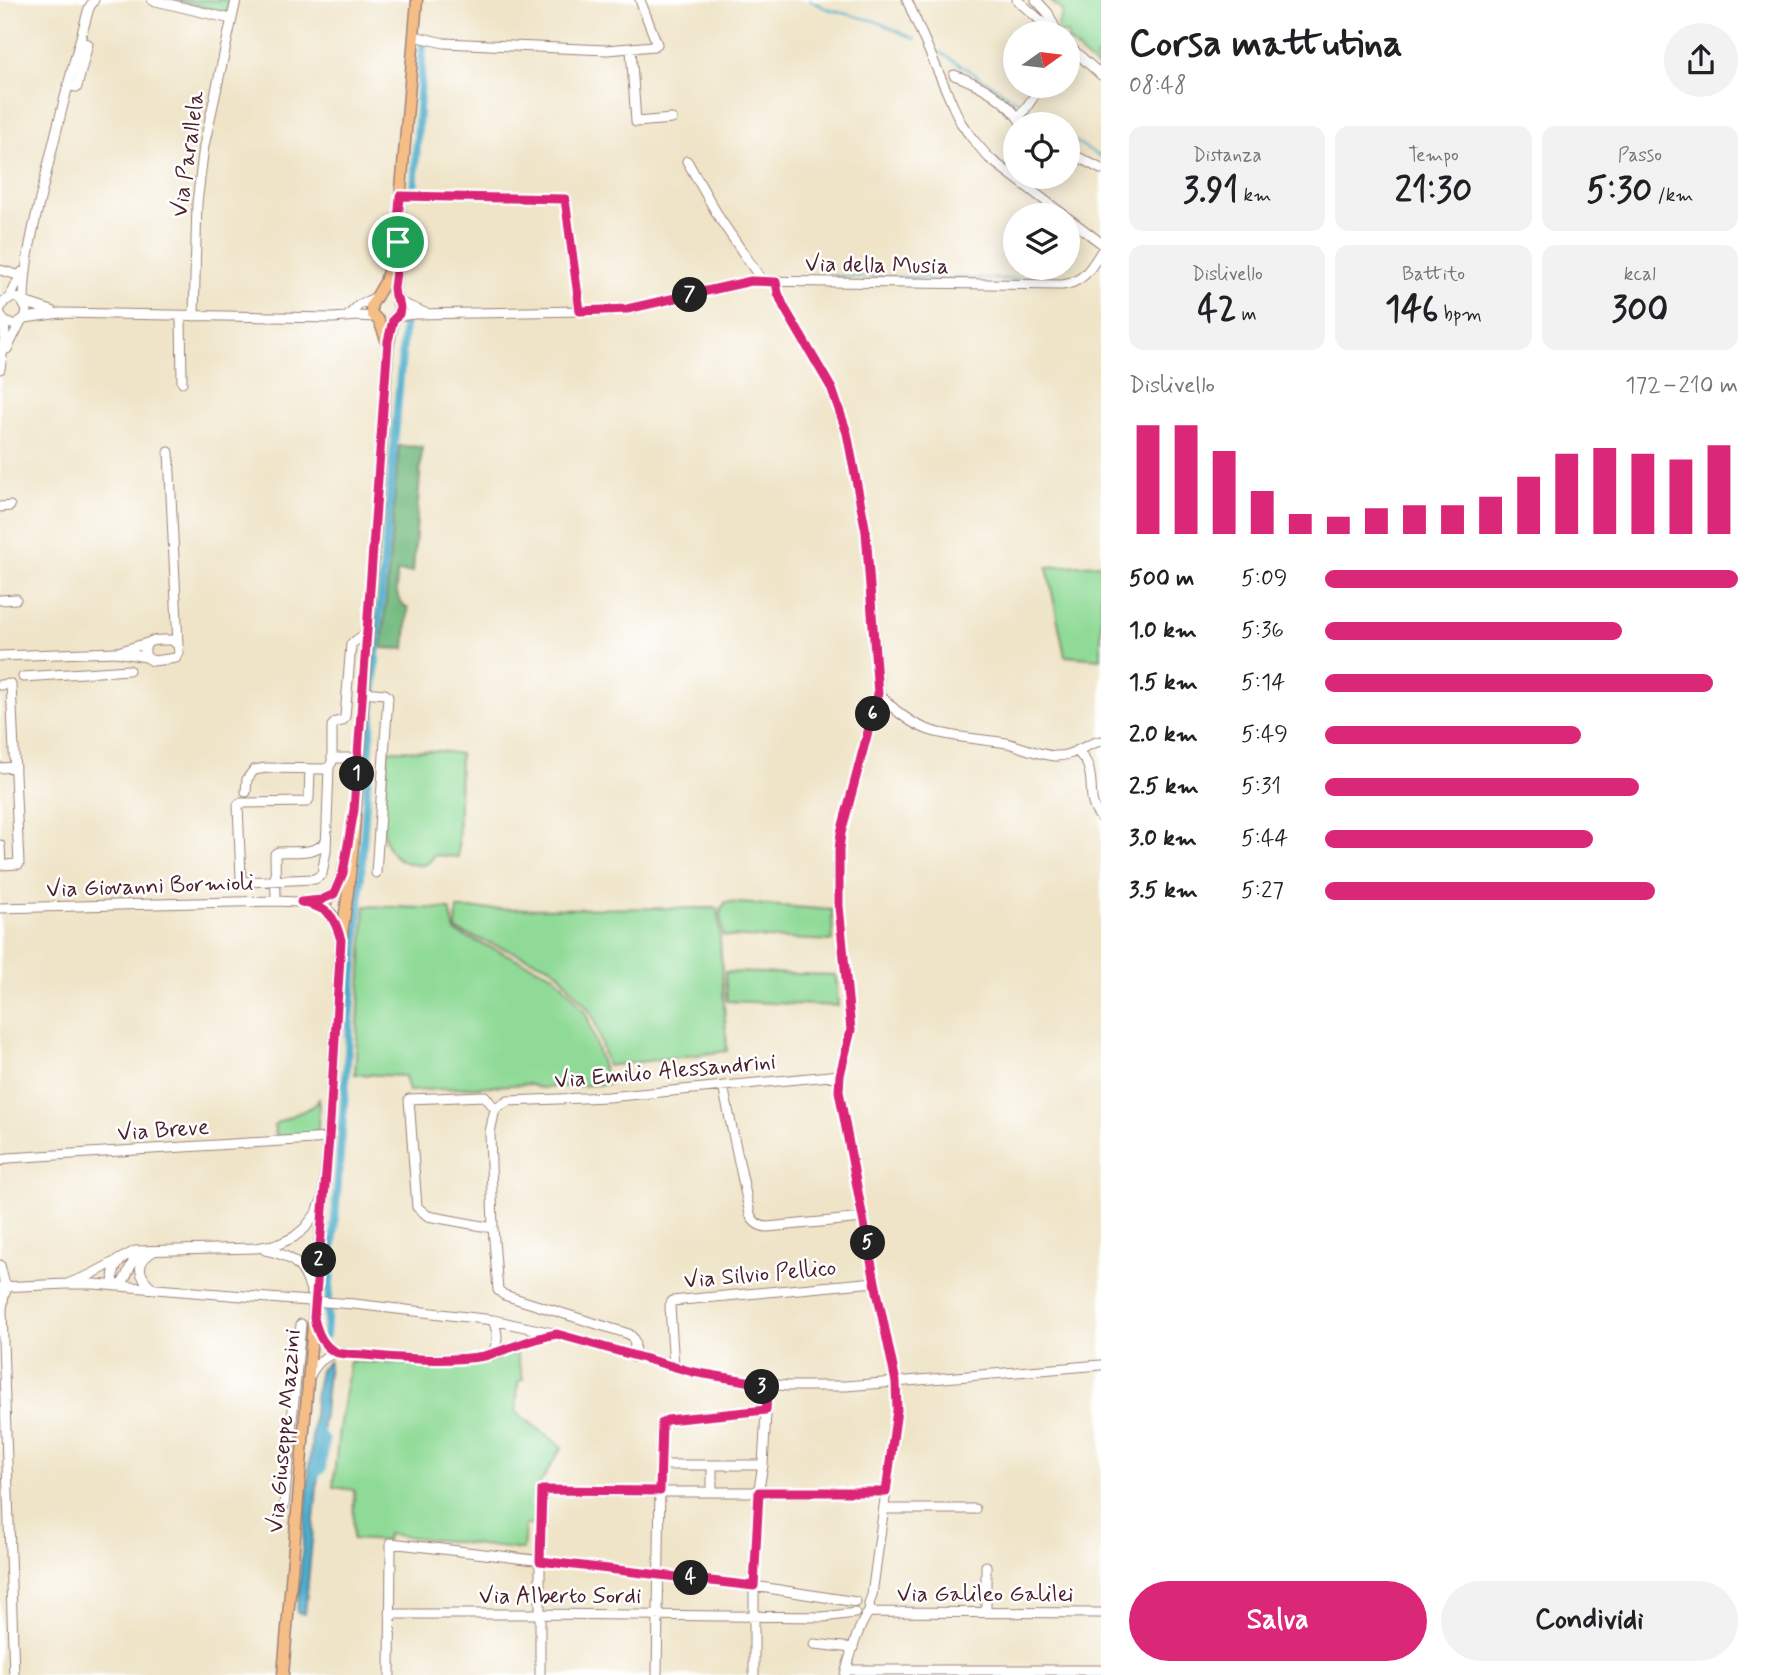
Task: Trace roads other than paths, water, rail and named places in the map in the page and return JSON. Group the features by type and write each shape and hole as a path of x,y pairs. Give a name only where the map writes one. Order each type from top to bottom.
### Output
{"main road":[{"path":"331,896 343,897 346,906 341,915 329,913 325,902 343,873 354,810 367,692 367,633 388,348 400,308 394,284 417,1"},
{"path":"388,348 371,310 388,274 392,247 397,237"},
{"path":"376,297 385,293 397,299"},
{"path":"377,319 386,322 395,318"},
{"name":"Via Giuseppe Mazzini","path":"283,1675 325,1194 341,940 351,863 354,810"},
{"name":"Via Giuseppe Mazzini","path":"329,913 341,940"}],"street":[{"path":"1,365 27,310 24,283 41,193 68,86 77,87 80,77 88,44 80,42 89,8 94,0"},
{"path":"152,0 231,19"},
{"name":"Via Parallela","path":"194,316 200,180 207,132 236,0"},
{"path":"414,36 444,43 607,50 654,46 657,44 640,0"},
{"path":"908,0 961,123 989,158 1048,203"},
{"path":"1017,0 1042,21"},
{"path":"1036,0 1051,21"},
{"path":"631,49 636,122 672,119"},
{"path":"1080,57 1101,75"},
{"path":"954,75 983,87 1013,112"},
{"path":"1080,158 1101,169"},
{"path":"687,161 720,219 762,282"},
{"path":"400,196 565,199 580,311"},
{"path":"1080,227 1101,243"},
{"name":"Via della Musia","path":"395,318 415,314 627,309 751,281 1059,285 1069,284 1084,276 1101,251"},
{"path":"1,365 5,335 1,311 21,276 29,253"},
{"path":"0,270 21,276"},
{"path":"776,282 784,307 832,389 847,433 866,532 878,694 841,833 839,850 839,906 851,1030 840,1075 839,1091 896,1382 897,1410 872,1586 866,1596 845,1673 1101,1671"},
{"path":"348,316 359,305 376,297"},
{"path":"10,298 18,298 60,313"},
{"name":"Via della Musia","path":"397,299 430,315"},
{"path":"1,311 12,324 60,313 334,318 348,316 377,319"},
{"path":"181,316 182,382"},
{"path":"0,656 116,652 146,657 153,661 173,660 179,653 175,642 177,629 169,452"},
{"path":"0,600 16,599"},
{"path":"310,769 309,799 306,803 238,805 242,880 246,882 318,878 322,874 326,851 332,726 345,717 351,644 367,633"},
{"path":"116,652 150,641 175,642"},
{"path":"146,657 144,653 147,643"},
{"path":"74,654 75,674"},
{"path":"23,677 129,670"},
{"name":"Via Giovanni Bormioli","path":"0,685 11,684 19,864 1,864 0,845"},
{"path":"367,692 387,695 388,699 376,873"},
{"path":"878,694 909,719 930,730 960,737 1007,743 1055,756 1068,754 1101,741"},
{"path":"1077,751 1089,769 1091,799 1101,818"},
{"path":"246,792 247,779 254,770 324,769 331,763 358,758"},
{"path":"0,768 15,767"},
{"path":"276,901 276,853 317,850 326,841"},
{"path":"317,850 324,861"},
{"path":"301,902 331,896"},
{"path":"301,902 329,913"},
{"name":"Via Giovanni Bormioli","path":"0,908 301,902"},
{"name":"Via Emilio Alessandrini","path":"495,1109 508,1101 608,1097 840,1075"},
{"path":"723,1086 750,1214 754,1222 767,1227 863,1218"},
{"path":"493,1228 428,1216 417,1207 409,1099 485,1096 495,1109 490,1132 493,1228 497,1287 500,1293 629,1334 634,1338 633,1357"},
{"name":"Via Breve","path":"0,1161 8,1158 329,1138"},
{"path":"67,1284 135,1251 256,1248 279,1244 297,1235 312,1221 325,1194"},
{"path":"256,1248 283,1254 296,1262 308,1280 319,1335 338,1353"},
{"path":"155,1290 144,1280 140,1268 146,1255 158,1249"},
{"path":"117,1286 126,1279 134,1258 147,1250"},
{"path":"117,1286 113,1278 114,1271 125,1255"},
{"path":"0,1265 4,1281 1,1309 14,1675"},
{"name":"Via Silvio Pellico","path":"674,1367 670,1306 672,1301 875,1282"},
{"path":"4,1287 67,1284 117,1286 354,1304 493,1320 557,1334 674,1367 758,1383 836,1386 1101,1365"},
{"path":"492,1354 498,1340 493,1320"},
{"path":"298,1500 282,1502 301,1324"},
{"path":"309,1379 317,1364 338,1353 379,1357 471,1358 557,1334"},
{"path":"758,1383 767,1396"},
{"path":"754,1675 754,1586 759,1492 767,1396 776,1384"},
{"path":"657,1675 661,1424 664,1421 766,1410"},
{"path":"288,1461 302,1462"},
{"path":"661,1465 763,1465"},
{"path":"712,1465 712,1491"},
{"path":"540,1675 542,1490 886,1492"},
{"path":"884,1509 975,1509"},
{"path":"390,1675 391,1543 754,1586 863,1611"},
{"path":"986,1566 986,1612"},
{"name":"Via Alberto Sordi","path":"390,1614 823,1617 863,1611"},
{"name":"Via Galileo Galilei","path":"863,1611 1101,1613"},
{"path":"814,1644 853,1648"}],"water":[{"path":"329,1361 305,1614 297,1613 316,1389 320,1370"}],"waterway":[{"path":"810,0 827,9 875,21 915,39"},
{"path":"414,192 423,44"},
{"path":"940,52 1022,104"},
{"path":"1080,144 1101,157"},
{"path":"831,276 1003,279"},
{"path":"326,1335 377,642 405,319"},
{"path":"313,1477 322,1469 325,1440 317,1429"}]}
